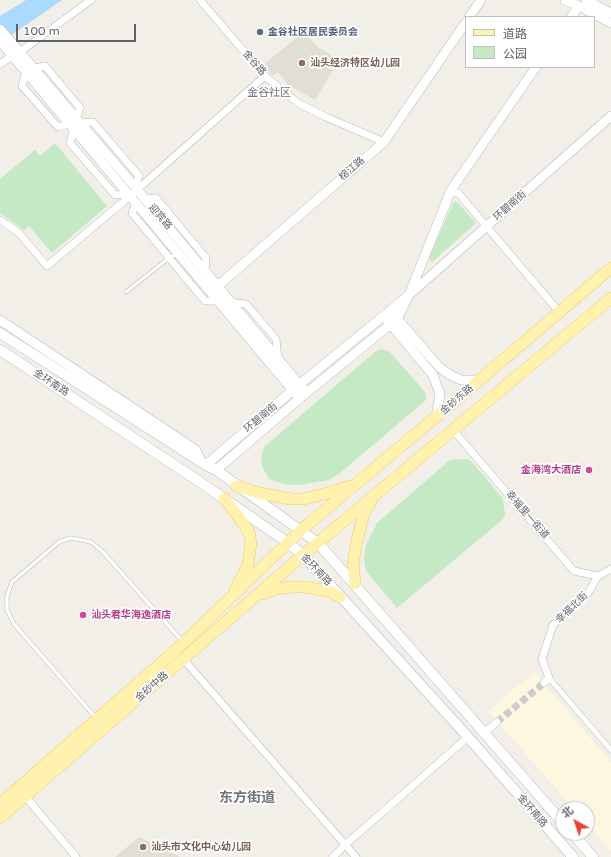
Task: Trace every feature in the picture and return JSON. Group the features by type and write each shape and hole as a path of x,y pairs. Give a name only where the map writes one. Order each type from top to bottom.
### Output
{"main road":[{"name":"金砂东路","path":"287,542 560,313 611,268"},
{"name":"金砂东路","path":"303,555 610,300"},
{"name":"金环南路","path":"0,333 203,464 216,470 236,486 318,543 555,814"},
{"name":"金环南路","path":"0,350 155,451 287,542 303,555 468,737 573,857"},
{"path":"236,486 259,493 290,499 303,499 328,493 356,483"},
{"path":"354,584 353,565 356,545 364,514 374,496"},
{"path":"224,498 248,532 250,543 248,565 232,596"},
{"name":"金砂中路","path":"0,804 183,643 287,542"},
{"name":"金砂中路","path":"0,818 184,660 303,555"},
{"path":"256,596 276,589 305,587 329,591 340,597"},
{"path":"579,841 593,857"}],"street":[{"path":"0,64 10,48 91,0"},
{"name":"金谷路","path":"200,0 265,76 298,103 384,142"},
{"path":"470,16 481,0"},
{"path":"565,0 582,3 611,13"},
{"path":"572,16 582,3"},
{"path":"582,3 611,23"},
{"name":"榕江路","path":"213,289 384,142 465,23"},
{"name":"迎宾路","path":"0,29 10,48 75,123 136,188 206,272 218,301 303,396"},
{"path":"30,70 45,66 80,108 75,123"},
{"path":"409,295 451,190 535,68"},
{"name":"迎宾路","path":"30,70 52,90 131,198 178,254 213,289 230,302 278,360 296,388"},
{"path":"0,220 19,233 47,266 131,198 136,188 265,76"},
{"path":"52,90 54,77"},
{"name":"环碧南街","path":"203,464 409,295 611,116"},
{"path":"451,190 459,194 560,313"},
{"path":"131,198 132,214 205,301 218,301"},
{"name":"环碧南街","path":"216,470 303,396 394,322 409,295"},
{"path":"387,313 433,375 440,394 436,417"},
{"path":"0,320 196,450 203,464"},
{"path":"394,322 440,368 461,380 479,380"},
{"name":"幸福里一街道","path":"454,430 574,571 598,576"},
{"path":"598,576 611,569"},
{"name":"幸福北街","path":"547,681 542,659 553,625 588,593 598,576"},
{"path":"184,660 356,857"},
{"path":"547,681 611,750"},
{"path":"484,733 498,722"},
{"path":"333,857 468,737"},
{"path":"25,796 76,857"}],"lane":[{"path":"126,292 169,258 178,254"},
{"path":"97,719 14,624 8,610 7,596 12,582 59,542 71,538 91,542 102,551 183,643"}],"shaded area":[{"name":"汕头经济特区幼儿园","path":"312,25 318,32 310,39 317,46 339,60 315,100 288,85 278,72 273,76 263,65"},
{"path":"534,672 611,762 611,851 595,832 595,801 567,801 488,711"},
{"name":"汕头市文化中心幼儿园","path":"139,837 180,857 115,857"}],"green space":[{"path":"55,143 107,206 52,253 29,226 24,230 0,213 0,179 35,150 40,156"},
{"path":"456,201 476,223 432,262 429,258 453,203"},
{"path":"381,349 390,352 424,391 426,400 340,473 329,480 300,485 284,484 269,479 262,466 261,457 265,446 376,351"},
{"path":"467,459 474,464 503,499 505,515 502,520 397,608 366,571 364,558 366,545 377,523 450,460"}],"water":[{"path":"26,0 62,0 0,43 0,16"}],"tunnel":[{"path":"497,722 544,683"}],"place":[{"name":"金谷社区居民委员会","path":"260,32"},
{"name":"汕头经济特区幼儿园","path":"302,63"},
{"name":"金海湾大酒店","path":"589,470"},
{"name":"汕头君华海逸酒店","path":"83,615"},
{"name":"汕头市文化中心幼儿园","path":"143,847"}],"district":[{"name":"金谷社区","path":"269,93"},
{"name":"东方街道","path":"247,798"}]}
